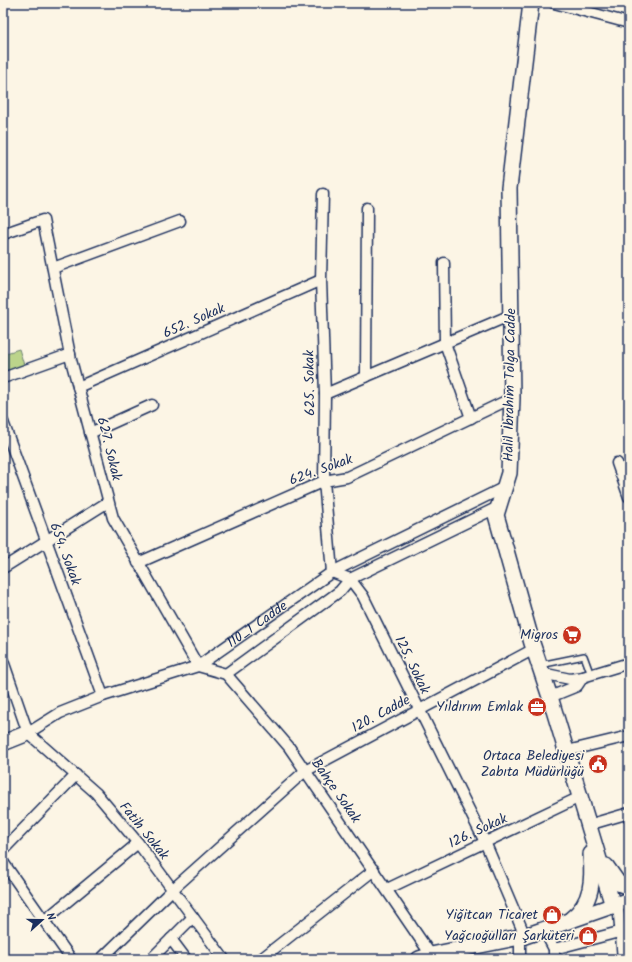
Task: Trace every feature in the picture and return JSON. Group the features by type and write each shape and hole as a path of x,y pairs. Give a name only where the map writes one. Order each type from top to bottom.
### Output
{"street":[{"name":"Halil İbrahim Tolga Cadde","path":"531,3 509,188 512,398 509,473 496,514 534,649 567,751 588,825"},
{"path":"554,3 629,23"},
{"name":"625. Sokak","path":"323,194 321,280 325,394 324,481 332,572"},
{"path":"366,377 367,208"},
{"name":"627. Sokak","path":"3,234 43,220 70,354 113,518 198,666"},
{"path":"53,268 180,221"},
{"path":"444,263 445,343 471,418"},
{"name":"652. Sokak","path":"78,387 321,280"},
{"path":"325,394 511,315"},
{"path":"3,378 70,354"},
{"name":"624. Sokak","path":"138,563 324,481 347,477 512,398"},
{"path":"90,433 152,405"},
{"name":"654. Sokak","path":"3,422 103,696"},
{"path":"618,463 629,497"},
{"name":"110_1 Cadde","path":"3,743 28,733 60,713 103,696 198,666 332,572 505,487"},
{"path":"3,568 108,502"},
{"name":"110_1 Cadde","path":"226,674 340,591 350,579 498,507"},
{"path":"332,572 350,579"},
{"name":"125. Sokak","path":"350,579 362,596 485,842 522,936"},
{"name":"120. Cadde","path":"101,959 172,890 305,771 534,649"},
{"path":"3,661 28,733"},
{"path":"541,669 570,679 587,676 629,663"},
{"path":"198,666 226,674"},
{"name":"Bahçe Sokak","path":"226,674 289,747 387,889 425,957"},
{"path":"550,697 577,686 587,676"},
{"name":"Fatih Sokak","path":"28,733 96,793 138,843 224,959"},
{"path":"567,751 629,736"},
{"path":"3,850 76,776"},
{"name":"126. Sokak","path":"387,889 580,797"},
{"path":"588,825 629,813"},
{"path":"588,825 608,870 618,883 629,887"},
{"path":"588,825 620,903 619,932 623,959"},
{"path":"570,920 579,913 588,897 592,875 588,825"},
{"path":"45,920 138,843"},
{"path":"3,862 71,959"},
{"path":"261,959 374,870"},
{"path":"425,957 544,930 620,903"},
{"path":"151,959 193,917"},
{"path":"544,930 554,954 619,932"},
{"path":"520,959 522,936"},
{"path":"171,939 186,959"}],"lane":[{"path":"541,669 584,656 587,676"}],"green space":[{"path":"19,349 24,365 3,372 3,354"}],"place":[{"name":"Migros","path":"572,635"},
{"name":"Yıldırım Emlak","path":"537,707"},
{"name":"Ortaca Belediyesi Zabıta Müdürlüğü","path":"598,764"},
{"name":"Yiğitcan Ticaret","path":"552,915"},
{"name":"Yağcıoğulları Şarküteri","path":"588,936"}]}
